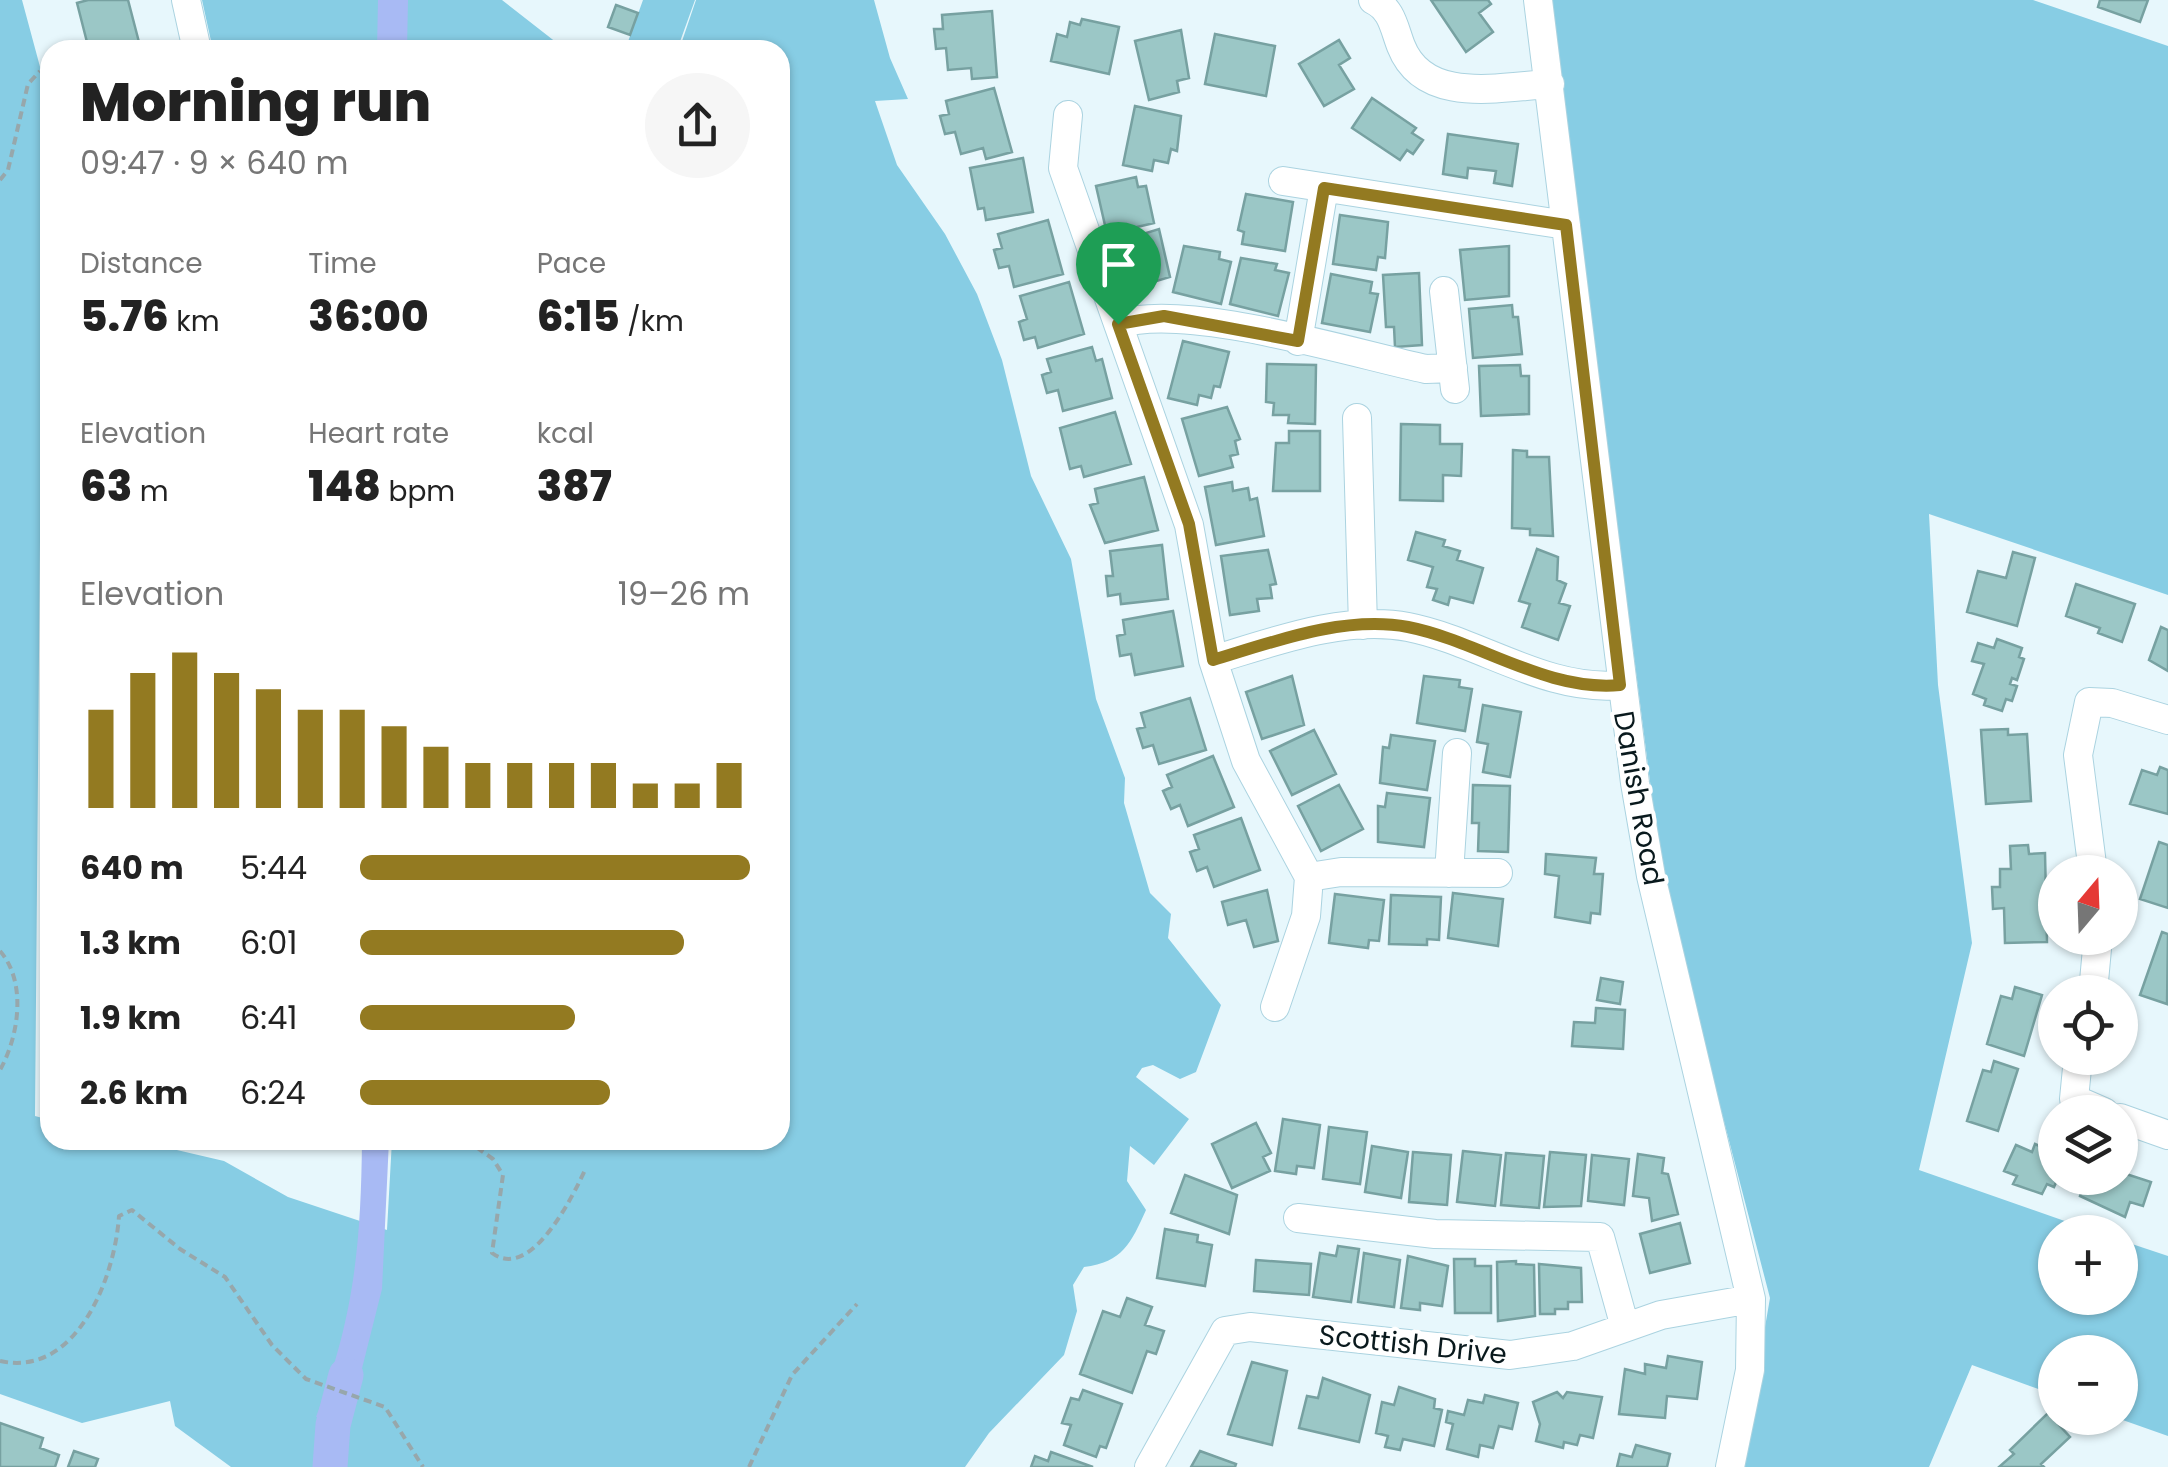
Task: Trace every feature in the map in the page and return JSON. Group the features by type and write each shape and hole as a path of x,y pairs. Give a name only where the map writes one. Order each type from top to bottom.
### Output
{"street":[{"path":"186,0 195,40"},
{"path":"1374,0 1393,20 1412,68 1430,81 1484,88 1550,84"},
{"name":"Danish Road","path":"1538,0 1620,685 1651,876 1751,1300 1750,1370 1730,1467"},
{"path":"1068,115 1063,168 1189,524 1213,660 1246,760 1309,878 1306,916 1276,1006"},
{"path":"1283,181 1566,225"},
{"path":"1298,341 1324,188"},
{"path":"1118,324 1164,316 1298,341 1454,379 1444,291"},
{"path":"1357,418 1364,626"},
{"path":"1213,660 1297,635 1364,626 1412,628 1577,684 1620,685"},
{"path":"2091,855 2078,755 2089,702 2112,703 2168,720"},
{"path":"1449,873 1457,753"},
{"path":"1309,878 1341,872 1498,873"},
{"path":"2138,1124 2168,1135"},
{"path":"1298,1218 1435,1234 1600,1237 1625,1327"},
{"name":"Scottish Drive","path":"1149,1467 1224,1331 1250,1327 1510,1355 1573,1346 1661,1315 1751,1300"}],"path":[{"path":"0,180 8,170 28,84 40,71"},
{"path":"0,951 17,982 16,1019 0,1070"},
{"path":"480,1150 503,1175 492,1253 502,1260 513,1260 549,1232 586,1168"},
{"path":"0,1361 38,1361 61,1349 82,1325 110,1267 118,1216 132,1210 180,1250 225,1277 272,1346 306,1379 360,1395 385,1408 423,1467"},
{"path":"749,1467 792,1375 857,1304"}],"shaded area":[{"path":"0,0 22,0 40,67 35,1116 40,1117 40,1150 177,1150 224,1161 288,1197 387,1230 391,1150 790,1150 790,40 682,40 696,0 874,0 890,58 908,99 875,101 897,165 945,234 977,294 1002,360 1031,476 1071,559 1096,699 1125,778 1124,803 1150,893 1171,914 1168,938 1221,1005 1196,1072 1180,1079 1153,1065 1142,1068 1136,1077 1189,1119 1154,1165 1130,1146 1127,1181 1146,1210 1124,1249 1108,1261 1084,1267 1073,1285 1077,1311 1064,1355 989,1433 965,1467 231,1467 175,1426 170,1401 82,1423 0,1394"},
{"path":"202,0 502,0 553,40 211,40"},
{"path":"378,0 408,0 407,40 377,40"},
{"path":"643,0 695,0 681,40 629,40"},
{"path":"1550,0 2033,0 2168,46 2168,595 1929,514 1938,685 1972,943 1919,1170 2047,1215 2038,1215 2038,1315 2138,1315 2138,1246 2168,1256 2168,1436 2138,1425 2138,1335 2038,1335 2038,1389 1972,1365 1929,1467 1741,1467 1770,1298 1664,891"},
{"path":"362,1150 389,1150 382,1289 349,1420 316,1417 347,1314 360,1214"}],"building":[{"path":"128,0 138,40 86,40 77,3"},
{"path":"1431,0 1488,0 1491,4 1479,13 1493,32 1466,52"},
{"path":"2100,0 2148,0 2140,22 2098,7"},
{"path":"616,5 638,13 630,35 608,27"},
{"path":"992,11 997,77 972,79 971,68 948,70 946,48 936,49 934,29 943,29 942,15"},
{"path":"1082,19 1119,27 1109,74 1051,61 1057,34 1067,37 1070,22 1080,25"},
{"path":"1181,30 1189,78 1177,81 1179,92 1149,100 1135,41"},
{"path":"1215,34 1275,46 1266,96 1205,84"},
{"path":"1339,40 1350,58 1339,65 1354,89 1324,106 1299,64"},
{"path":"994,88 1012,152 986,159 983,148 961,154 955,132 945,134 940,116 949,114 946,101"},
{"path":"1372,98 1416,128 1412,133 1423,140 1413,154 1407,150 1400,160 1352,128"},
{"path":"1135,106 1181,116 1177,151 1171,149 1168,163 1154,160 1152,171 1123,165"},
{"path":"1448,134 1518,144 1512,186 1494,183 1496,171 1468,168 1467,178 1443,174"},
{"path":"1023,158 1033,212 986,220 984,208 978,209 970,168"},
{"path":"1136,177 1138,187 1146,186 1154,223 1107,234 1096,186"},
{"path":"1246,194 1293,202 1285,251 1242,244 1244,232 1238,230"},
{"path":"1340,215 1388,222 1385,258 1378,257 1376,270 1333,264"},
{"path":"1048,220 1063,274 1014,287 1009,266 999,268 994,250 1002,248 998,234"},
{"path":"1159,229 1170,277 1127,290 1113,243"},
{"path":"1184,246 1220,252 1219,259 1231,262 1221,304 1173,292"},
{"path":"1509,246 1509,296 1465,300 1460,250"},
{"path":"1241,258 1277,264 1275,270 1289,273 1278,316 1230,304"},
{"path":"1419,273 1422,345 1395,347 1394,327 1386,327 1383,275"},
{"path":"1331,274 1372,282 1370,293 1378,294 1370,332 1322,323"},
{"path":"1069,282 1084,334 1038,348 1035,337 1024,340 1019,322 1027,319 1020,296"},
{"path":"1512,305 1513,317 1518,317 1522,354 1473,358 1469,309"},
{"path":"1183,341 1229,352 1220,387 1214,386 1211,398 1199,395 1197,405 1168,398"},
{"path":"1092,347 1096,361 1102,359 1112,398 1063,411 1058,390 1047,393 1042,375 1051,372 1047,359"},
{"path":"1267,364 1316,365 1315,424 1288,423 1289,415 1273,415 1274,403 1266,402"},
{"path":"1520,365 1521,376 1529,376 1529,414 1481,416 1479,366"},
{"path":"1227,407 1240,439 1235,441 1238,454 1230,456 1233,467 1199,476 1182,419"},
{"path":"1115,412 1131,464 1084,477 1081,466 1070,469 1060,428"},
{"path":"1401,424 1440,425 1440,444 1462,444 1461,476 1443,475 1443,501 1400,500"},
{"path":"1289,431 1320,431 1320,491 1273,491 1276,443 1289,443"},
{"path":"1513,450 1527,451 1527,457 1549,457 1553,536 1530,535 1530,529 1512,528"},
{"path":"1144,477 1158,530 1105,543 1090,505 1098,503 1095,489"},
{"path":"1232,482 1233,491 1248,488 1250,500 1257,498 1264,536 1216,545 1205,487"},
{"path":"1416,532 1445,540 1443,546 1460,551 1457,560 1483,568 1473,603 1450,597 1448,605 1433,600 1437,589 1427,587 1433,567 1408,560"},
{"path":"1162,545 1168,599 1121,604 1120,594 1108,596 1106,576 1113,576 1110,551"},
{"path":"1537,549 1558,557 1557,580 1566,584 1559,603 1570,606 1558,640 1522,627 1530,604 1519,601"},
{"path":"1268,550 1276,584 1270,585 1272,598 1257,599 1259,611 1230,615 1221,556"},
{"path":"2013,552 2035,558 2017,626 1967,612 1978,571 2006,578"},
{"path":"2076,584 2135,604 2122,642 2098,633 2100,628 2066,616"},
{"path":"1173,611 1183,666 1135,675 1131,654 1120,656 1117,636 1125,634 1123,620"},
{"path":"2161,627 2168,630 2168,671 2149,660"},
{"path":"1997,639 2022,648 2019,657 2024,659 2017,680 2012,678 2010,684 2017,686 2012,701 2006,699 2002,711 1984,705 1986,699 1973,694 1984,664 1972,661 1978,643 1994,648"},
{"path":"1292,676 1304,725 1262,739 1246,692"},
{"path":"1424,676 1460,680 1459,687 1472,689 1465,731 1417,723"},
{"path":"1190,698 1206,750 1159,764 1153,745 1143,748 1137,729 1145,727 1141,713"},
{"path":"1483,705 1521,712 1510,777 1483,772 1488,744 1477,742"},
{"path":"2008,729 2008,735 2027,734 2031,801 1986,804 1981,730"},
{"path":"1314,730 1336,774 1292,795 1270,751"},
{"path":"1391,735 1435,741 1427,790 1380,783 1383,747 1389,748"},
{"path":"1213,756 1234,807 1188,826 1180,805 1171,809 1163,791 1172,787 1167,775"},
{"path":"2160,767 2168,770 2168,814 2130,804 2142,770 2157,775"},
{"path":"1339,785 1363,829 1321,851 1298,806"},
{"path":"1473,785 1510,786 1508,852 1478,851 1479,823 1472,823"},
{"path":"1387,793 1430,798 1424,847 1378,842 1378,806 1385,807"},
{"path":"1241,818 1260,870 1214,887 1207,867 1197,871 1190,852 1199,849 1194,835"},
{"path":"2159,842 2168,845 2168,908 2140,899"},
{"path":"2028,845 2029,854 2045,853 2038,855 2038,942 2005,943 2004,908 1993,909 1992,887 2000,887 2000,869 2011,869 2010,846"},
{"path":"1546,854 1596,858 1594,874 1603,874 1600,914 1591,913 1590,923 1555,917 1559,876 1545,874"},
{"path":"1267,890 1278,941 1254,947 1246,920 1228,925 1222,902"},
{"path":"1453,893 1503,899 1498,946 1448,938"},
{"path":"1335,894 1384,900 1379,941 1369,940 1368,948 1329,943"},
{"path":"1391,895 1441,897 1439,940 1427,939 1427,945 1389,944"},
{"path":"2162,932 2168,934 2167,1004 2140,995"},
{"path":"1601,978 1623,982 1620,1004 1597,1000"},
{"path":"2015,987 2038,994 2038,1009 2024,1056 1987,1044 2001,996 2012,999"},
{"path":"1596,1008 1625,1010 1623,1049 1572,1046 1574,1022 1595,1023"},
{"path":"1994,1061 2018,1069 1998,1131 1967,1121 1983,1070 1991,1072"},
{"path":"1283,1119 1320,1125 1314,1168 1297,1166 1296,1174 1275,1171"},
{"path":"1256,1123 1271,1153 1263,1157 1270,1171 1232,1188 1212,1144"},
{"path":"1329,1127 1367,1132 1360,1184 1323,1179"},
{"path":"2035,1144 2038,1145 2038,1193 2013,1184 2017,1176 2004,1171 2016,1145 2032,1152"},
{"path":"1372,1146 1408,1152 1401,1198 1365,1192"},
{"path":"1463,1151 1501,1155 1495,1206 1457,1202"},
{"path":"1413,1152 1451,1155 1447,1205 1409,1202"},
{"path":"1550,1152 1586,1155 1581,1206 1544,1207"},
{"path":"1506,1153 1544,1156 1539,1208 1501,1205"},
{"path":"1638,1154 1664,1158 1662,1173 1668,1174 1678,1214 1652,1221 1649,1198 1633,1196"},
{"path":"1592,1155 1629,1159 1624,1205 1588,1201"},
{"path":"1185,1175 1237,1195 1229,1234 1171,1213"},
{"path":"2138,1178 2151,1182 2143,1206 2130,1202 2126,1215 2080,1196 2138,1195"},
{"path":"1680,1223 1690,1263 1650,1273 1640,1234"},
{"path":"1165,1229 1198,1235 1197,1242 1212,1245 1205,1286 1157,1278"},
{"path":"1338,1246 1359,1249 1351,1302 1313,1297 1320,1253 1336,1256"},
{"path":"1364,1253 1400,1260 1394,1307 1358,1302"},
{"path":"1408,1256 1448,1266 1442,1306 1420,1303 1420,1310 1401,1308"},
{"path":"1454,1259 1475,1259 1475,1266 1491,1266 1491,1313 1455,1313"},
{"path":"1256,1260 1311,1264 1309,1295 1254,1291"},
{"path":"1497,1262 1534,1265 1535,1316 1498,1321"},
{"path":"1539,1264 1581,1268 1582,1302 1568,1302 1568,1309 1555,1309 1555,1314 1540,1314"},
{"path":"1127,1298 1152,1307 1145,1325 1164,1331 1156,1354 1147,1351 1132,1393 1080,1374 1103,1311 1120,1317"},
{"path":"1668,1356 1702,1362 1697,1399 1667,1396 1665,1418 1619,1414 1625,1369 1645,1374 1645,1364 1666,1368"},
{"path":"1252,1362 1287,1371 1272,1445 1228,1434"},
{"path":"1323,1378 1370,1395 1359,1442 1299,1428 1307,1396 1318,1398"},
{"path":"1399,1387 1435,1399 1434,1408 1442,1410 1434,1446 1403,1439 1400,1450 1385,1447 1388,1436 1376,1433 1382,1402 1394,1405"},
{"path":"1083,1390 1122,1404 1106,1448 1100,1446 1096,1457 1064,1445 1071,1425 1062,1423 1071,1398 1079,1400"},
{"path":"1557,1392 1563,1398 1567,1392 1602,1397 1593,1438 1580,1435 1577,1445 1564,1442 1563,1448 1536,1441 1540,1424 1533,1402"},
{"path":"1485,1395 1518,1403 1512,1429 1499,1426 1493,1448 1480,1445 1478,1457 1447,1449 1453,1424 1446,1422 1448,1411 1464,1415 1468,1400 1483,1403"},
{"path":"0,1423 43,1438 40,1448 59,1455 55,1467 0,1467"},
{"path":"2038,1423 2038,1435 2070,1437 2041,1464 2044,1467 1999,1467 2014,1454 2010,1450"},
{"path":"1636,1445 1670,1454 1667,1467 1617,1467 1620,1454 1632,1457"},
{"path":"74,1451 98,1459 95,1467 68,1467"},
{"path":"1200,1451 1236,1464 1235,1467 1191,1467"},
{"path":"1051,1452 1093,1467 1031,1467 1035,1456 1048,1461"}],"waterway":[{"path":"330,1467 333,1425 346,1375"}],"route":[{"path":"1324,188 1532,223 1566,225 1620,685 1593,688 1577,684 1393,625 1297,635 1213,660 1189,524 1118,324 1164,316 1298,341 1324,188"}]}
